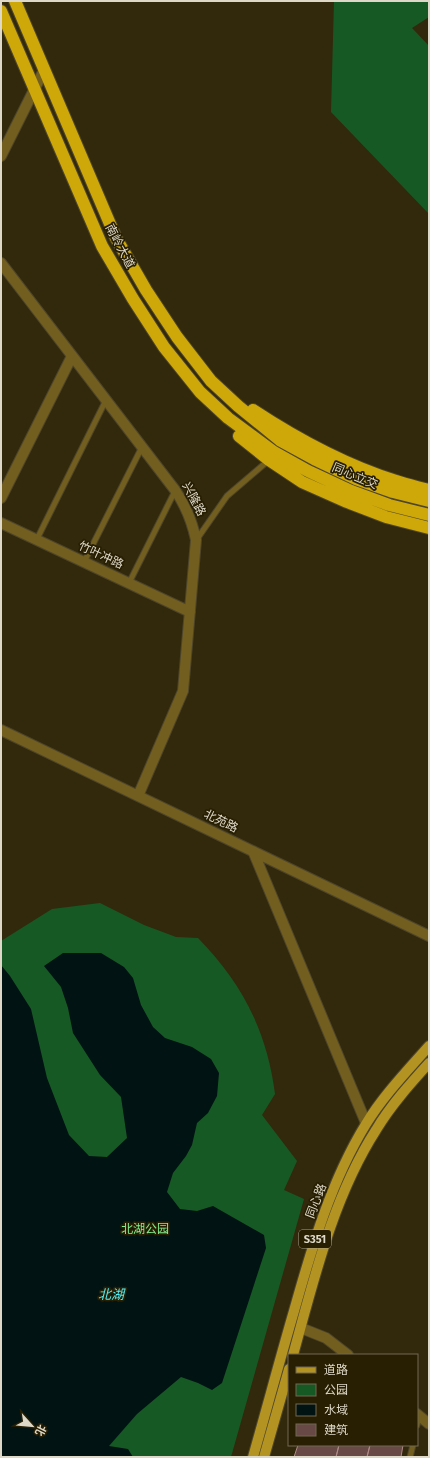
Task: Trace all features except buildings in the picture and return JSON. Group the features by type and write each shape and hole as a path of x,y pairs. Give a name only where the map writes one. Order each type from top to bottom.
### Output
{"highway":[{"name":"南岭大道","path":"15,1 116,238 146,290 177,337 211,381 238,406 281,441"},
{"name":"南岭大道","path":"1,11 102,246 133,299 160,340 224,423 271,456"},
{"path":"211,381 267,418 319,449 390,479 429,490"},
{"name":"同心立交","path":"281,441 314,459 356,478 393,492 429,501"},
{"path":"271,456 302,482 346,502 386,517 429,528"},
{"name":"同心立交","path":"271,456 351,491 389,505 429,515"}],"main road":[{"name":"同心路","path":"253,1457 304,1275 322,1220 343,1167 366,1123 388,1093 429,1046"},
{"name":"同心路","path":"293,1354 332,1223 350,1178 376,1129 397,1099 429,1063"},
{"path":"264,1457 288,1373"}],"street":[{"path":"1,156 44,70"},
{"name":"兴隆路","path":"1,263 175,490 189,513 196,540 183,691 138,796"},
{"path":"1,498 72,356"},
{"name":"竹叶冲路","path":"1,523 190,612"},
{"name":"北苑路","path":"1,730 429,936"},
{"path":"253,852 366,1123"},
{"path":"301,1328 326,1338 347,1354"},
{"path":"418,1418 429,1424"}],"lane":[{"path":"37,539 106,400"},
{"path":"84,562 142,446"},
{"path":"196,540 227,496 271,456"},
{"path":"129,583 175,490"},
{"path":"410,1457 413,1446"}],"green space":[{"path":"334,1 429,1 429,17 412,28 429,46 429,214 331,112"},
{"name":"北湖","path":"100,903 144,925 176,937 198,938 227,972 250,1009 266,1049 275,1094 262,1115 297,1161 284,1190 304,1199 231,1457 1,1457 1,941 52,909"}],"water":[{"name":"北湖","path":"63,953 101,953 124,967 133,978 141,1005 153,1027 165,1038 192,1047 211,1059 219,1073 217,1096 208,1113 197,1123 192,1145 186,1156 173,1173 167,1192 180,1209 197,1211 213,1206 264,1235 266,1248 222,1383 212,1390 181,1377 137,1414 109,1446 128,1449 133,1457 1,1457 1,965 10,976 31,1009 47,1078 69,1135 89,1156 107,1157 127,1138 121,1097 100,1075 73,1033 68,1008 61,987 44,966"}],"park label":[{"name":"北湖公园","path":"145,1229"}]}
